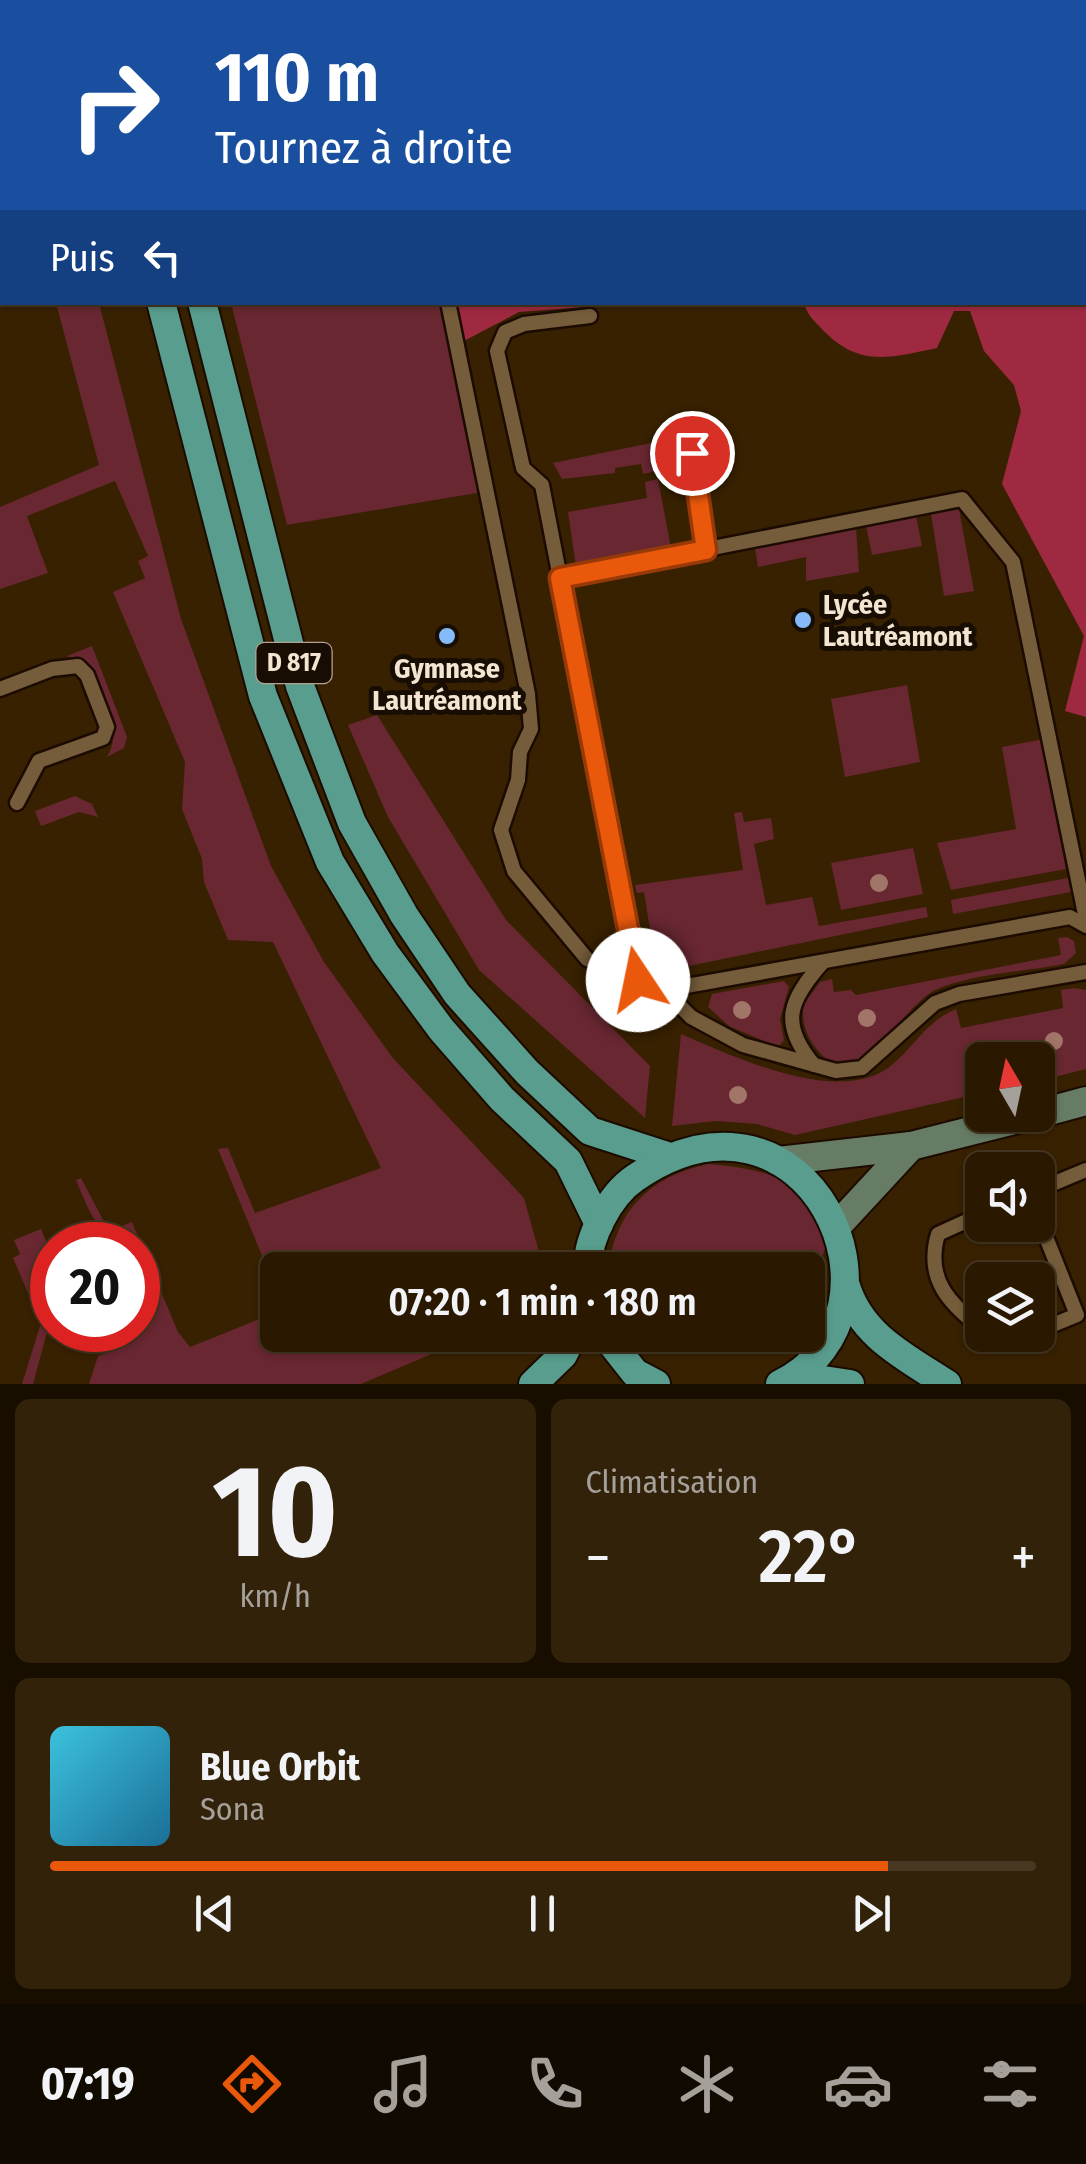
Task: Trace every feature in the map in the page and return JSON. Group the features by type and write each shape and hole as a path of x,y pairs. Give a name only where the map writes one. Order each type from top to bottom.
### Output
{"main road":[{"name":"D 817","path":"162,305 263,696 330,862 385,952 440,1028 502,1100 568,1161 599,1224"},
{"name":"D 817","path":"203,305 300,686 352,823 404,915 457,994 528,1072 590,1131 667,1156"},
{"path":"1055,1109 1086,1102"},
{"path":"778,1161 911,1146 966,1132"},
{"path":"838,1226 911,1146"},
{"path":"592,1252 599,1224 625,1184 667,1156 708,1147 748,1149 778,1161 813,1187 838,1226 852,1308 877,1338 947,1384"},
{"path":"788,1380 832,1334 846,1286"},
{"path":"533,1384 564,1352"},
{"path":"618,1352 635,1373 656,1384"},
{"path":"788,1380 850,1384"}],"lane":[{"path":"449,305 528,694 531,729 520,752 518,780 502,830 514,872 587,959 664,990 690,1016 743,1045 836,1071 862,1068 934,1004 960,994 1086,972"},
{"path":"590,316 524,324 505,332 497,351 523,468 542,485 638,980"},
{"path":"692,453 706,550"},
{"path":"560,578 962,499 1013,562 1086,923"},
{"path":"0,689 52,669 78,666 87,675 107,727 102,738 38,761 16,803"},
{"path":"664,990 1070,917 1086,923"},
{"path":"814,1066 792,1036 792,1012 803,985 824,961"},
{"path":"1055,1183 1086,1170"},
{"path":"965,1222 938,1234 931,1256 944,1295 965,1314"},
{"path":"1048,1242 1077,1315 1055,1324"}],"shaded area":[{"path":"57,305 100,305 181,619 271,866 324,962 392,1057 524,1198 539,1252 260,1252 218,1149 228,1148 255,1213 381,1168 273,942 228,940 204,882 202,859 182,809 185,762 113,592 145,578 138,561 148,556 115,481 27,516 48,573 0,589 0,507 99,465"},
{"path":"232,305 457,305 494,490 287,525"},
{"path":"458,305 609,305 519,312 464,341"},
{"path":"805,305 1086,305 1086,717 1065,711 1084,636 1002,484 1021,411 1014,385 984,351 970,311 954,311 937,348 875,357 861,355 835,341"},
{"path":"651,443 657,471 643,474 641,464 615,468 615,473 562,479 553,463"},
{"path":"658,479 671,548 576,567 568,512 647,498 645,482"},
{"path":"959,509 974,591 944,596 931,514"},
{"path":"916,516 922,546 872,555 866,526"},
{"path":"856,527 859,572 806,581 806,557 758,567 755,548"},
{"path":"92,646 127,737 124,748 107,757 114,731 106,701 89,674 67,656"},
{"path":"907,685 920,762 845,777 831,699"},
{"path":"377,715 506,920 650,1066 645,1118 479,970 388,817 348,725"},
{"path":"1044,739 1066,869 951,890 937,843 1016,829 1002,747"},
{"path":"75,796 92,804 98,817 79,812 41,826 35,811"},
{"path":"742,812 744,822 771,818 774,839 754,844 766,905 812,897 819,926 926,907 928,917 689,966 675,961 653,939 644,892 637,893 635,885 743,870 734,813"},
{"path":"913,848 923,894 841,910 831,863"},
{"path":"1068,878 1071,892 953,914 951,900"},
{"path":"1058,938 1074,941 1076,953 1064,964 982,976 935,990 865,1055 850,1063 835,1063 821,1054 806,1031 803,1005 820,982 832,979 834,992 851,990 856,995 1061,955"},
{"path":"784,981 789,987 780,1019 784,1040 778,1047 729,1026 708,1007 712,994"},
{"path":"1061,990 1086,990 1086,1069 1055,1077 1055,1042 965,1042 965,1097 795,1135 757,1124 715,1121 672,1126 681,1034 787,1074 846,1081 871,1077 893,1064 929,1027 956,1009 961,1028 1063,1008"},
{"path":"708,1164 780,1178 818,1205 827,1238 822,1252 611,1252 619,1230 639,1199 653,1187"},
{"path":"81,1178 104,1222 97,1222 76,1180"},
{"path":"30,1233 30,1297 13,1258 20,1254 14,1240"},
{"path":"160,1289 178,1332 190,1347 260,1319 260,1352 436,1352 361,1384 89,1384 98,1356 108,1352 160,1352"},
{"path":"32,1352 42,1352 33,1384 22,1384"}],"place":[{"name":"Lycée Lautréamont","path":"803,620"},
{"name":"Gymnase Lautréamont","path":"447,636"}],"route":[{"path":"638,980 560,578 706,550 692,453"}]}
